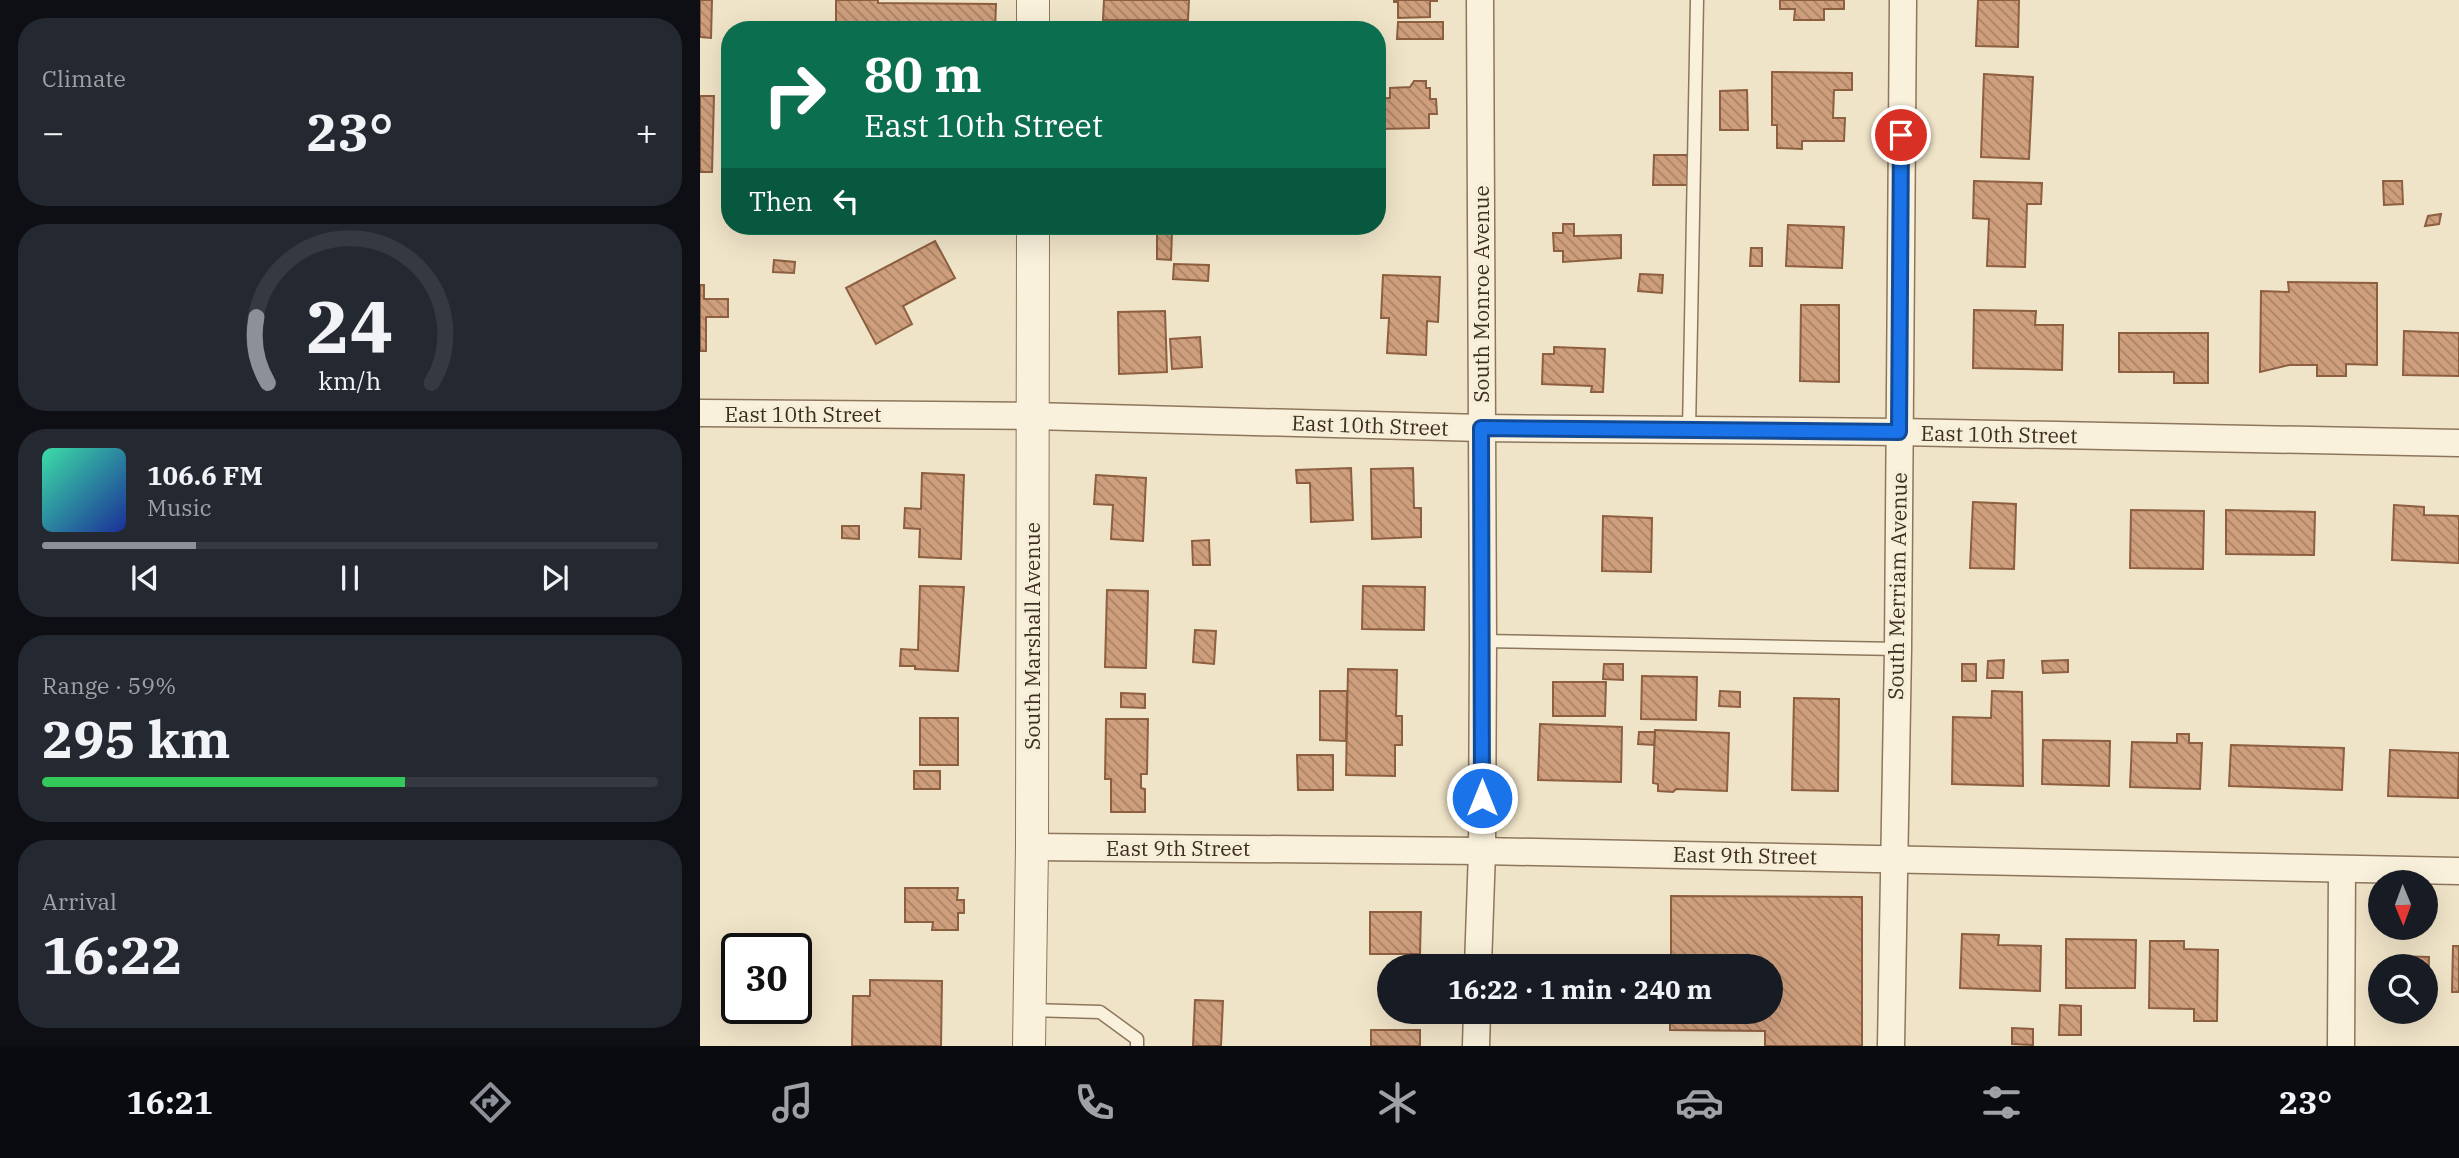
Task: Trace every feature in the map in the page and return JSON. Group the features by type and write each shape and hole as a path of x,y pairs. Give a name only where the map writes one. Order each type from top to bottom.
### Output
{"street":[{"path":"1033,0 1033,21"},
{"name":"South Monroe Avenue","path":"1478,954 1483,641 1480,0"},
{"name":"South Merriam Avenue","path":"1891,1046 1898,649 1903,0"},
{"name":"South Marshall Avenue","path":"1029,1046 1033,235"},
{"name":"East 10th Street","path":"700,413 1033,416 1481,428 1899,432 2459,443"},
{"name":"East 9th Street","path":"1032,847 1482,850 2459,871"},
{"path":"2341,1046 2342,870"},
{"path":"1476,1046 1477,1024"}],"lane":[{"path":"1689,431 1696,0"},
{"path":"1483,641 1898,649"},
{"path":"1029,1010 1100,1012 1138,1039 1137,1046"}],"building":[{"path":"700,0 712,0 711,38 700,37"},
{"path":"836,0 996,4 995,21 836,21"},
{"path":"1104,0 1189,0 1188,20 1103,20"},
{"path":"1394,0 1437,1 1430,1 1430,17 1398,18 1398,2"},
{"path":"1780,0 1844,0 1844,9 1824,9 1824,20 1794,20 1795,9 1780,9"},
{"path":"1978,0 2019,0 2018,47 1976,46"},
{"path":"1398,22 1443,22 1443,39 1397,39"},
{"path":"1772,72 1852,73 1852,90 1834,90 1833,118 1845,118 1844,141 1802,141 1802,149 1777,148 1777,125 1772,125"},
{"path":"1984,74 2033,77 2029,159 1981,157"},
{"path":"1414,81 1426,81 1426,88 1430,88 1430,99 1436,99 1437,114 1429,114 1429,128 1386,129 1386,98 1390,98 1390,88 1410,87"},
{"path":"1747,90 1748,130 1720,130 1720,91"},
{"path":"700,96 714,96 712,172 700,172"},
{"path":"1654,155 1689,155 1689,185 1653,185"},
{"path":"1974,181 2042,183 2041,204 2027,204 2025,267 1987,266 1989,219 1973,218"},
{"path":"2383,181 2402,181 2403,204 2384,205"},
{"path":"2441,214 2439,224 2425,226 2428,216"},
{"path":"1563,224 1574,224 1574,236 1621,235 1621,258 1563,262 1563,251 1554,251 1553,233 1563,233"},
{"path":"1788,225 1844,227 1842,268 1786,266"},
{"path":"1157,235 1172,235 1171,260 1157,259"},
{"path":"935,241 955,278 903,306 912,324 876,344 846,288"},
{"path":"1751,248 1762,248 1762,266 1750,266"},
{"path":"774,260 795,262 794,273 773,272"},
{"path":"1174,264 1209,265 1208,281 1173,279"},
{"path":"1640,274 1663,275 1662,293 1638,291"},
{"path":"1383,275 1440,277 1438,322 1427,321 1426,355 1387,353 1389,318 1381,318"},
{"path":"2288,282 2377,283 2377,365 2346,364 2346,376 2317,376 2317,365 2289,365 2260,372 2261,291 2289,292"},
{"path":"700,285 704,285 704,299 728,299 728,317 706,317 706,351 700,351"},
{"path":"1801,305 1839,305 1839,382 1800,381"},
{"path":"1974,310 2036,311 2035,325 2063,325 2062,370 1973,368"},
{"path":"1165,311 1167,372 1119,374 1118,312"},
{"path":"2404,331 2459,333 2459,376 2403,375"},
{"path":"2119,333 2208,333 2208,383 2174,383 2174,372 2119,372"},
{"path":"1200,337 1202,367 1172,369 1170,339"},
{"path":"1554,347 1605,349 1603,392 1591,392 1592,386 1542,384 1543,354 1554,354"},
{"path":"1351,468 1353,520 1311,522 1310,483 1297,483 1296,470"},
{"path":"1413,468 1414,508 1421,508 1421,537 1372,539 1371,469"},
{"path":"922,473 964,475 961,559 919,557 920,529 904,528 905,508 921,509"},
{"path":"1096,475 1146,478 1143,541 1111,539 1113,505 1094,504"},
{"path":"1973,502 2016,504 2014,569 1970,568"},
{"path":"2394,505 2424,507 2424,515 2459,516 2459,563 2392,560"},
{"path":"2131,510 2204,511 2203,569 2130,568"},
{"path":"2226,510 2315,512 2314,555 2226,554"},
{"path":"1603,516 1652,518 1651,572 1602,571"},
{"path":"842,526 859,526 859,539 842,538"},
{"path":"1209,540 1210,565 1193,565 1192,541"},
{"path":"920,586 964,587 958,671 900,666 901,649 918,650"},
{"path":"1363,586 1425,587 1424,630 1362,629"},
{"path":"1107,590 1148,591 1146,668 1105,667"},
{"path":"1195,630 1216,631 1214,664 1193,662"},
{"path":"2004,660 2003,678 1987,678 1988,661"},
{"path":"2068,660 2068,672 2043,673 2042,661"},
{"path":"1604,664 1623,664 1623,680 1603,679"},
{"path":"1962,664 1976,664 1976,681 1962,681"},
{"path":"1348,669 1397,670 1396,716 1402,716 1402,745 1395,745 1395,776 1346,775"},
{"path":"1642,676 1697,677 1696,720 1641,719"},
{"path":"1553,682 1606,682 1605,716 1553,716"},
{"path":"1320,691 1347,691 1346,741 1320,740"},
{"path":"1720,691 1740,692 1740,707 1719,706"},
{"path":"1992,691 2022,692 2023,786 1952,784 1953,717 1991,718"},
{"path":"1121,693 1145,694 1145,708 1121,707"},
{"path":"1794,698 1839,699 1838,791 1792,790"},
{"path":"920,718 958,718 958,765 920,765"},
{"path":"1106,719 1148,719 1147,774 1141,774 1141,788 1145,789 1145,812 1111,812 1111,779 1105,779"},
{"path":"1540,724 1622,727 1621,782 1538,780"},
{"path":"1655,730 1729,733 1727,791 1658,791 1658,784 1653,783"},
{"path":"1639,732 1655,732 1654,745 1638,744"},
{"path":"2177,734 2189,734 2189,743 2202,743 2200,789 2130,787 2132,742 2177,743"},
{"path":"2043,740 2110,741 2109,786 2042,784"},
{"path":"2231,745 2344,748 2342,790 2229,786"},
{"path":"2390,750 2459,753 2458,798 2388,796"},
{"path":"1297,755 1333,755 1333,790 1298,790"},
{"path":"914,771 940,771 940,789 914,789"},
{"path":"905,888 958,888 957,900 964,900 964,913 958,913 958,930 932,930 933,922 905,922"},
{"path":"1671,896 1862,897 1862,1046 1765,1046 1765,1031 1670,1030 1670,1024 1783,1024 1783,954 1671,954"},
{"path":"1370,912 1421,912 1420,954 1370,954"},
{"path":"1962,934 1999,935 1998,945 2041,946 2040,991 1960,988"},
{"path":"2066,939 2136,940 2135,988 2066,988"},
{"path":"2150,941 2184,941 2184,949 2218,950 2217,1021 2194,1021 2194,1009 2149,1008"},
{"path":"2453,946 2459,946 2459,992 2452,992"},
{"path":"870,980 942,981 941,1046 852,1046 853,996 870,996"},
{"path":"1195,1000 1223,1001 1221,1046 1193,1046"},
{"path":"2060,1005 2081,1006 2081,1035 2059,1035"},
{"path":"2012,1028 2033,1029 2033,1045 2012,1044"},
{"path":"1371,1030 1420,1030 1420,1046 1371,1046"}],"route":[{"path":"1482,798 1481,428 1899,432 1901,135"}]}
